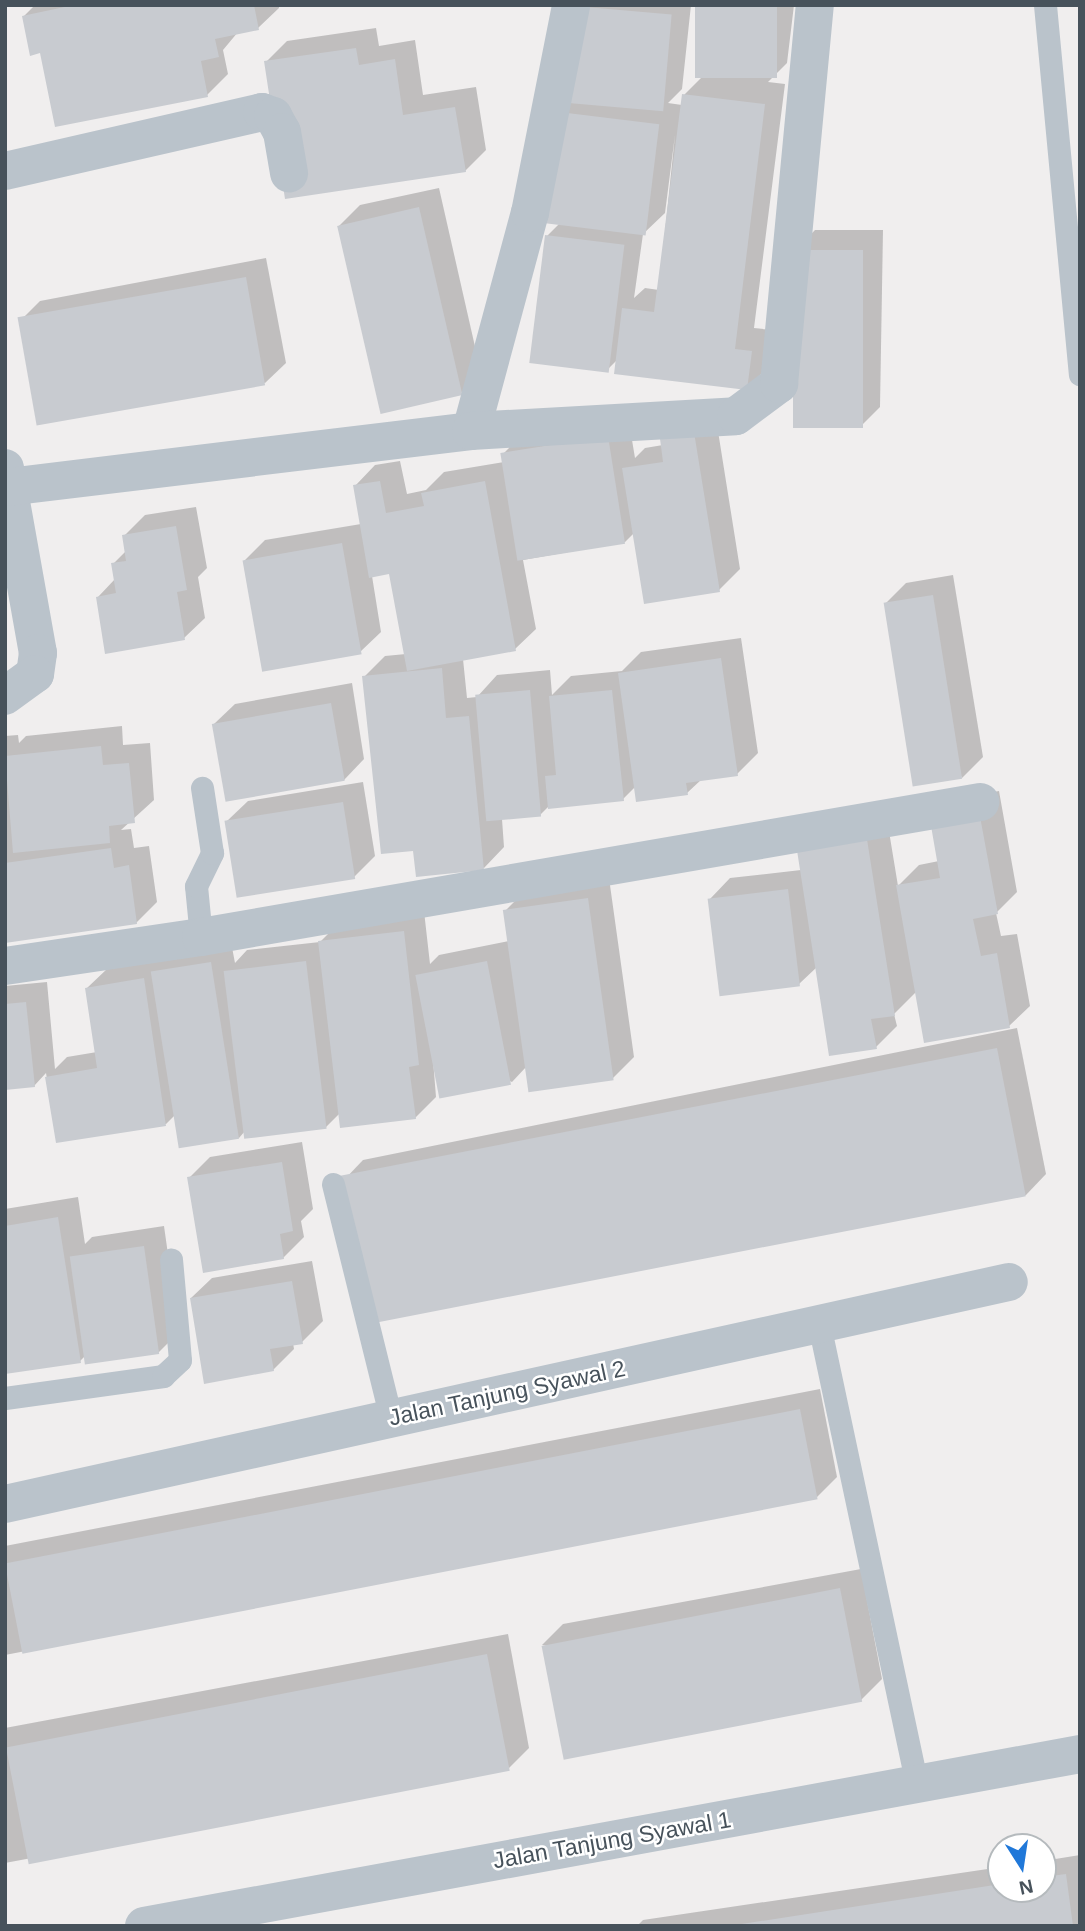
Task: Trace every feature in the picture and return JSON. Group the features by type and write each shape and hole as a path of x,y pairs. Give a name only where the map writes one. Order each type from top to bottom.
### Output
{"street":[{"path":"471,431 530,213 570,5"},
{"path":"5,696 34,674 38,653 7,478 471,431 736,416 779,384 815,5"},
{"path":"5,171 262,112 273,116 282,132 289,173"},
{"path":"5,966 201,937 979,802"},
{"name":"Jalan Tanjung Syawal 2","path":"5,1504 1009,1282"},
{"name":"Jalan Tanjung Syawal 1","path":"144,1926 1080,1754"}],"lane":[{"path":"1045,5 1080,374"},
{"path":"201,937 196,886 212,853 202,788"},
{"path":"333,1184 391,1419"},
{"path":"5,1398 163,1376 180,1360 171,1259"},
{"path":"819,1324 917,1785"}],"building":[{"path":"74,5 254,5 259,30 215,39 219,57 201,61 208,97 55,127 40,53 30,56 22,16"},
{"path":"695,5 777,5 777,78 695,78"},
{"path":"574,6 672,15 663,111 566,103"},
{"path":"356,48 359,65 395,59 403,115 455,107 466,172 285,199 264,61"},
{"path":"682,94 765,104 735,349 752,351 747,390 614,374 622,308 654,312"},
{"path":"559,112 659,124 646,235 545,223"},
{"path":"419,207 462,395 381,414 337,226"},
{"path":"545,235 624,245 609,373 529,363"},
{"path":"793,250 863,250 863,428 793,428"},
{"path":"246,277 265,385 37,426 18,317"},
{"path":"693,426 720,592 644,604 622,468 663,462 659,431"},
{"path":"608,436 625,544 517,561 500,453"},
{"path":"380,481 386,513 424,506 421,493 485,481 516,651 407,671 389,574 369,578 353,485"},
{"path":"176,526 187,590 177,592 185,640 105,654 96,597 116,593 111,563 126,561 122,535"},
{"path":"342,543 362,654 262,672 243,561"},
{"path":"933,595 962,779 913,787 884,603"},
{"path":"721,658 738,776 686,783 688,795 636,802 618,673"},
{"path":"442,668 446,718 469,716 484,870 416,877 413,851 381,854 362,676"},
{"path":"530,690 541,817 486,821 475,695"},
{"path":"612,690 624,801 548,809 545,776 556,775 549,696"},
{"path":"331,703 345,781 226,802 212,724"},
{"path":"101,746 103,765 129,763 135,823 109,826 110,843 13,853 5,756"},
{"path":"343,802 355,879 237,898 224,821"},
{"path":"979,811 998,914 973,919 981,956 997,953 1010,1028 924,1043 896,885 940,878 930,820"},
{"path":"866,833 895,1016 871,1019 877,1049 829,1056 796,844"},
{"path":"111,848 114,868 129,865 137,924 5,943 5,863"},
{"path":"788,889 800,986 720,996 708,899"},
{"path":"588,898 614,1080 528,1092 503,910"},
{"path":"404,931 419,1065 409,1067 416,1119 340,1128 318,941"},
{"path":"306,961 327,1129 244,1139 224,971"},
{"path":"487,961 511,1085 439,1099 415,975"},
{"path":"211,962 239,1139 179,1148 151,972"},
{"path":"144,978 166,1126 56,1143 45,1077 97,1068 85,988"},
{"path":"26,1002 35,1087 5,1090 5,1004"},
{"path":"997,1048 1026,1196 369,1324 340,1176"},
{"path":"282,1162 293,1231 280,1234 284,1259 203,1273 187,1177"},
{"path":"58,1217 81,1363 5,1374 5,1226"},
{"path":"144,1246 159,1354 85,1364 70,1256"},
{"path":"292,1281 303,1344 270,1349 274,1371 204,1384 190,1298"},
{"path":"800,1409 818,1499 22,1654 5,1564"},
{"path":"840,1588 862,1702 564,1760 542,1646"},
{"path":"487,1654 510,1771 29,1864 6,1747"},
{"path":"1066,1874 1073,1926 729,1926 987,1886 987,1903 1057,1903 1057,1875"}]}
